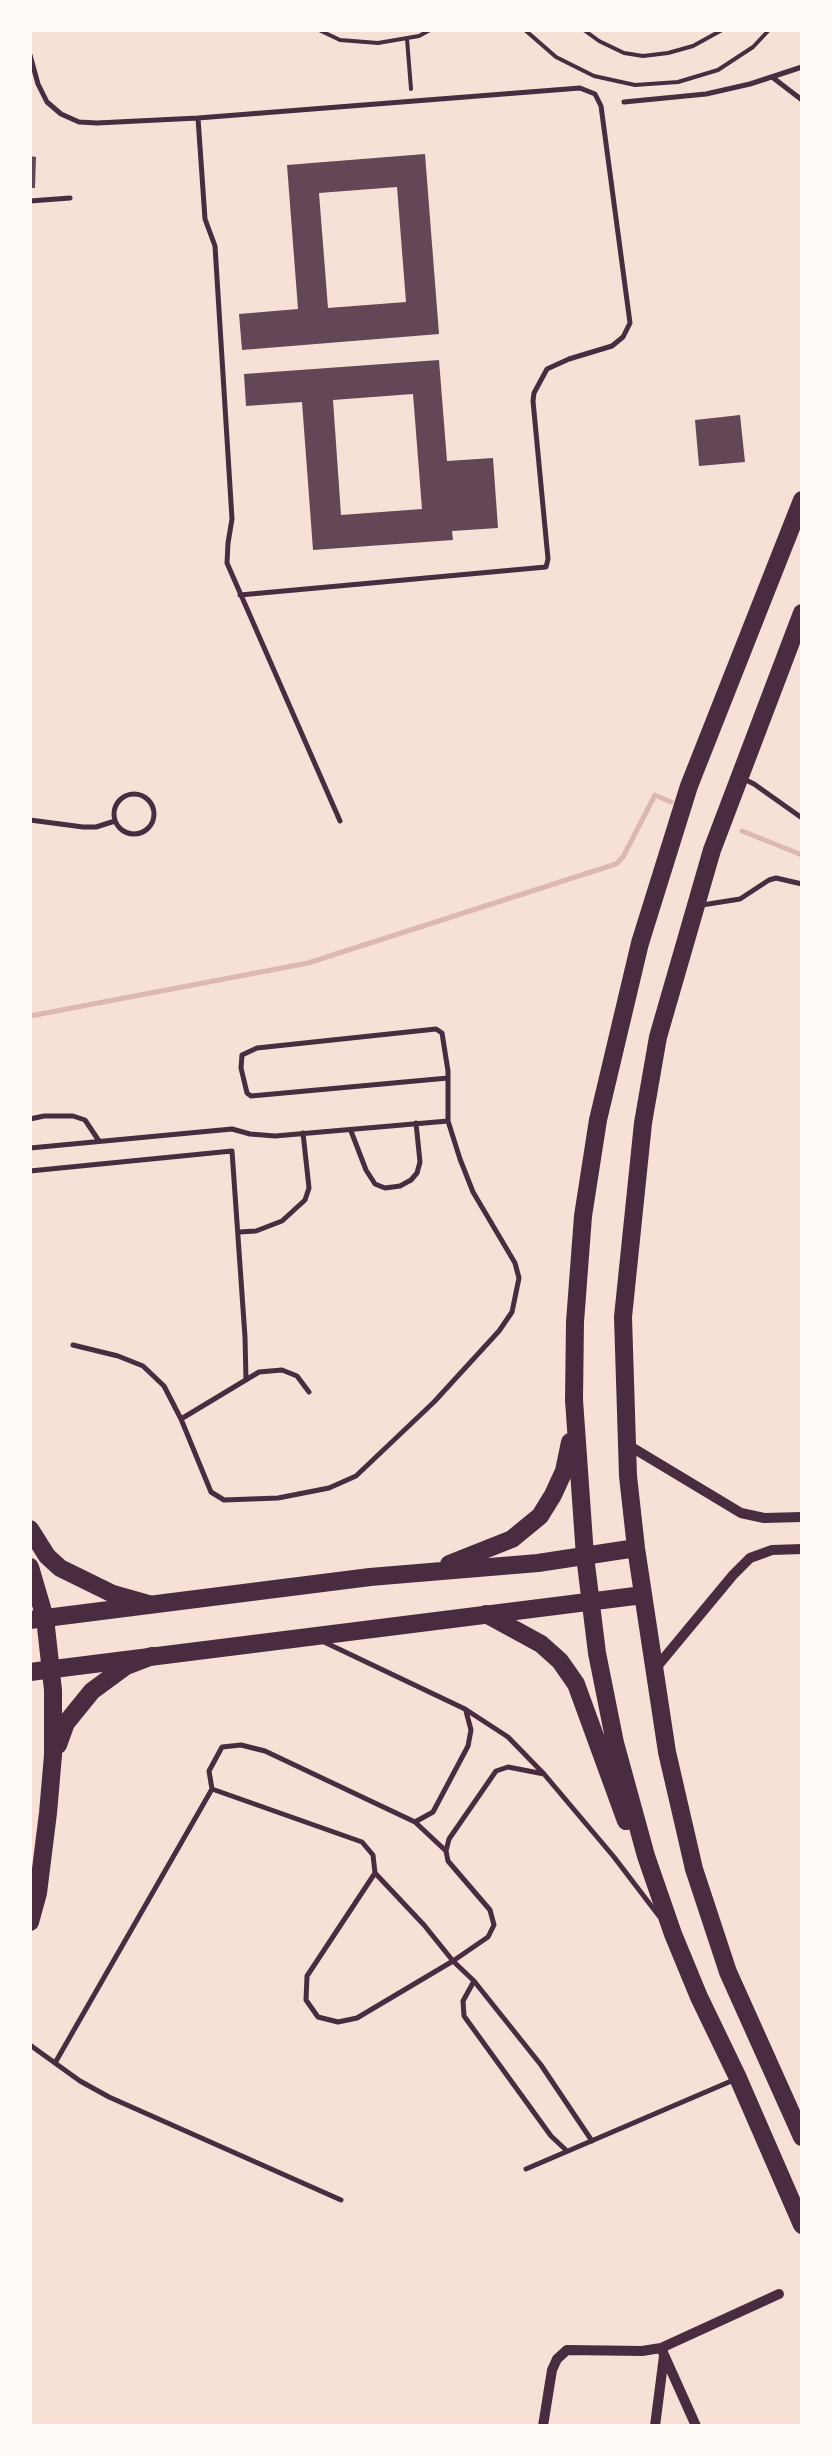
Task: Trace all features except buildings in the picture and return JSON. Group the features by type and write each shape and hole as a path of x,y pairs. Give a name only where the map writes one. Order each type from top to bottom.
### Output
{"main road":[{"path":"430,1572 512,1540 540,1516 564,1471 572,1434 583,1216 598,1120 640,943 689,786 802,500"},
{"path":"801,2134 728,1972 694,1869 668,1752 636,1548 627,1444 623,1317 642,1123 658,1037 712,850 802,613"},
{"path":"574,1400 590,1601 607,1708 646,1856 698,1997 802,2224"},
{"path":"30,1529 60,1568 113,1594 148,1604"},
{"path":"38,1619 430,1572 538,1563 636,1548"},
{"path":"30,1566 38,1619 52,1669 53,1756 38,1893 30,1922"},
{"path":"30,1672 643,1595"},
{"path":"486,1614 542,1644 560,1660 576,1684 626,1820 646,1856"},
{"path":"53,1756 66,1723 92,1691 126,1666 152,1656"}],"street":[{"path":"627,1444 742,1513 764,1518 802,1517"},
{"path":"654,1670 750,1558 772,1550 802,1548"},
{"path":"543,2426 552,2370 567,2350 663,2351 778,2294"},
{"path":"655,2426 663,2351"},
{"path":"663,2351 696,2426"}],"lane":[{"path":"30,55 47,102 79,122 198,118 580,88 595,94 602,106 630,323 619,342 547,369 534,393 548,564 542,568 240,595"},
{"path":"624,102 706,94 802,67"},
{"path":"772,77 802,100"},
{"path":"198,118 205,219 215,246 219,304 232,518 226,555 340,821"},
{"path":"30,201 70,198"},
{"path":"739,776 802,818"},
{"path":"136,794 152,806 153,818 141,832 123,831 115,821 115,808 123,797 136,794"},
{"path":"30,820 82,827 115,821"},
{"path":"694,906 740,899 776,878 802,884"},
{"path":"72,1345 118,1356 155,1375 181,1420 216,1497 278,1498 329,1488 356,1476 434,1402 499,1331 512,1312 519,1278 515,1263 473,1192 460,1159 448,1121 448,1078 442,1032 436,1029 256,1048 240,1058 247,1093 257,1096 448,1078"},
{"path":"30,1120 72,1116 85,1120 99,1141"},
{"path":"30,1148 232,1129 275,1136 448,1121"},
{"path":"350,1130 366,1170 375,1184 386,1188 400,1186 417,1174 420,1162 416,1124"},
{"path":"239,1232 256,1231 282,1221 305,1200 309,1188 303,1133"},
{"path":"30,1171 232,1151 246,1380"},
{"path":"181,1420 259,1372 282,1370 297,1376 309,1392"},
{"path":"310,1636 465,1710 508,1737 614,1857 673,1934"},
{"path":"415,1822 433,1812 468,1746 471,1730 465,1710"},
{"path":"54,2063 212,1789 209,1771 222,1747 242,1745 265,1751 415,1822 446,1852"},
{"path":"375,1873 307,1976 306,2000 318,2017 338,2022 356,2018 488,1937 494,1925 490,1910 448,1861 449,1840 496,1772 508,1767 544,1774"},
{"path":"212,1789 362,1842 373,1855 375,1873 474,1981 541,2064 592,2141"},
{"path":"474,1981 463,2001 464,2016 551,2136 568,2152"},
{"path":"30,2045 80,2081 129,2107 341,2200"},
{"path":"526,2169 738,2078"}],"path":[{"path":"319,30 340,40 378,43 419,36 430,30"},
{"path":"526,30 556,57 594,76 635,85 678,82 718,70 753,47 769,30"},
{"path":"584,30 624,53 644,56 693,46 722,30"},
{"path":"406,38 412,102"}],"waterway":[{"path":"30,1016 308,963 616,864 655,795 671,802"},
{"path":"742,831 802,855"}]}
